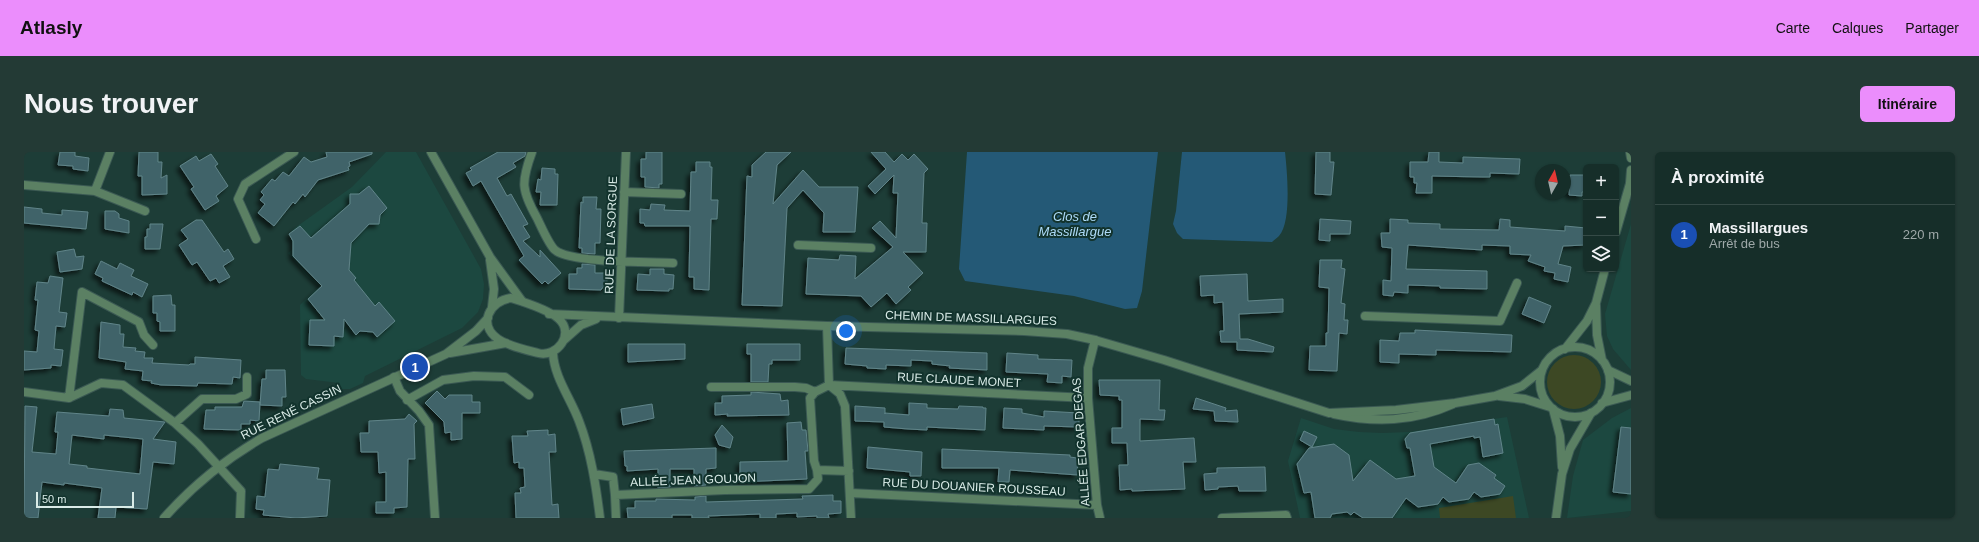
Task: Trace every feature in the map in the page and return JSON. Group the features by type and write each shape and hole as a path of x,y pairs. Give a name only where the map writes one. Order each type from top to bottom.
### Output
{"street":[{"path":"95,191 110,152"},
{"path":"256,239 238,200 244,184 294,152"},
{"path":"431,152 490,257 522,301"},
{"path":"532,152 525,170 524,185 526,199 554,250 568,257 673,263"},
{"name":"RUE DE LA SORGUE","path":"620,318 626,152"},
{"path":"1630,152 1631,158"},
{"path":"1619,221 1630,182 1631,170"},
{"path":"24,185 95,191 145,211"},
{"path":"624,192 681,194"},
{"path":"798,245 871,248"},
{"path":"490,257 494,289 492,307 488,318 488,326 498,339 543,354 553,353 554,364 580,422 594,474 600,518"},
{"path":"1590,413 1572,416 1562,414 1552,408 1544,399 1540,380 1542,370 1550,358 1564,348 1585,325 1596,303 1605,272"},
{"path":"1366,316 1500,321 1517,283"},
{"path":"68,398 82,292 139,322 144,336 153,345"},
{"path":"492,307 503,299 511,298 522,301 558,319 565,331 564,340"},
{"path":"1596,303 1597,335 1602,360"},
{"name":"CHEMIN DE MASSILLARGUES","path":"549,314 827,326 1024,331 1067,334 1095,340 1164,360 1329,413 1360,413 1455,403 1495,396 1522,386 1542,370"},
{"name":"CHEMIN DE MASSILLARGUES","path":"553,353 560,347 564,340 581,325 601,317"},
{"name":"RUE RENÉ CASSIN","path":"446,354 476,331 488,318"},
{"path":"827,326 829,385 840,394 845,406 851,518"},
{"name":"ALLÉE EDGAR DEGAS","path":"1095,340 1088,368 1088,398 1097,505 1100,518"},
{"name":"RUE RENÉ CASSIN","path":"164,518 188,492 217,466 262,438 446,354 506,342"},
{"path":"1564,348 1575,347 1585,349 1594,353 1602,360 1608,370 1609,387 1602,404"},
{"path":"1608,370 1631,381"},
{"path":"407,400 442,380 474,376 505,376 529,395"},
{"path":"176,423 202,399 236,399 247,394 247,377"},
{"path":"394,377 400,391 429,424 435,518"},
{"path":"24,392 68,398 101,383 123,385 176,423 198,444 240,491 240,518"},
{"path":"829,385 815,392 810,398 814,462 817,470 849,471"},
{"name":"RUE CLAUDE MONET","path":"829,385 1088,398"},
{"path":"711,387 795,387 806,388 815,392"},
{"name":"CHEMIN DE MASSILLARGUES","path":"1495,396 1515,397 1552,408"},
{"path":"1562,474 1573,441 1590,413 1602,404 1631,396"},
{"path":"1552,408 1561,442 1562,474 1556,518"},
{"name":"ALLÉE JEAN GOUJON","path":"594,474 613,477 615,495 725,490 809,489 818,479 817,470"},
{"name":"RUE DU DOUANIER ROUSSEAU","path":"850,493 1097,505"},
{"path":"615,495 616,518"},
{"path":"1222,518 1286,515 1287,518"}],"shaded area":[{"path":"386,152 416,152 481,269 484,284 483,299 478,312 462,328 365,376 363,383 350,389 338,389 339,383 306,379 301,375 300,305 319,286 307,277 288,253 295,247 291,241 292,230 352,187"},
{"path":"1631,224 1631,370 1613,349 1607,336 1605,314 1617,272 1619,272 1619,266"},
{"path":"1574,355 1584,357 1593,363 1599,372 1601,382 1599,392 1593,401 1584,407 1574,409 1564,407 1555,401 1549,392 1547,382 1549,372 1555,363 1564,357"},
{"path":"1631,408 1631,511 1567,518 1573,476 1583,440 1612,418"},
{"path":"1507,417 1529,518 1300,518 1288,461 1301,418 1334,429 1382,433 1409,432"},
{"path":"1513,496 1516,518 1440,518 1439,508"}],"water":[{"name":"Clos de Massillargue","path":"967,152 1158,152 1142,291 1137,308 1125,309 1074,296 965,281 959,269"},
{"path":"1182,152 1285,152 1288,196 1286,220 1279,236 1272,242 1183,239 1177,233 1173,224 1176,211"}],"building":[{"path":"60,152 75,152 75,156 89,158 88,171 73,169 73,166 58,165"},
{"path":"139,152 158,152 158,162 162,162 161,178 167,175 167,194 142,195 142,176 138,176"},
{"path":"326,152 372,152 372,154 349,162 349,170 318,180 305,197 303,194 295,204 293,202 274,226 258,213 265,204 260,200 264,195 261,192 272,179 275,181 283,172 289,176 304,157 311,162 327,157"},
{"path":"498,152 526,152 525,156 513,163 516,167 497,178 507,196 511,194 528,224 523,226 530,237 523,241 540,257 540,250 561,273 548,284 545,281 542,284 519,260 524,256 481,181 473,186 466,173 472,170 470,168"},
{"path":"646,152 662,152 662,184 659,184 659,188 645,187 645,177 641,177 641,159 646,159"},
{"path":"766,152 791,152 777,165 773,204 803,170 819,187 858,187 855,232 823,232 824,213 803,190 787,208 782,306 742,305 747,176 752,177 752,165"},
{"path":"871,152 885,152 894,162 902,154 908,160 914,154 928,169 924,173 922,223 927,223 926,252 903,252 923,273 908,287 911,290 896,304 887,293 871,307 861,296 806,294 808,258 839,260 840,255 856,256 855,279 893,247 872,228 880,221 896,238 898,193 893,193 894,175 875,194 868,186 886,169"},
{"path":"1316,152 1330,152 1330,162 1334,162 1331,195 1315,194"},
{"path":"1429,152 1439,152 1439,162 1463,163 1463,157 1520,159 1519,174 1490,173 1490,177 1432,176 1432,193 1416,193 1417,183 1414,183 1414,177 1410,177 1410,162 1428,162"},
{"path":"211,154 218,164 215,166 228,186 216,196 219,201 205,210 191,189 194,187 180,166 196,156 199,161"},
{"path":"696,162 710,162 710,167 712,167 711,200 718,200 717,219 711,219 709,290 694,289 694,277 689,277 690,226 645,226 644,223 640,223 640,209 650,210 651,204 665,205 664,210 690,211 691,172 696,172"},
{"path":"542,168 555,169 555,174 558,174 557,205 540,205 541,192 536,192 538,179 541,180"},
{"path":"1571,175 1583,175 1582,196 1571,195"},
{"path":"369,186 387,208 380,215 379,224 369,224 351,243 349,270 356,278 354,280 375,306 379,302 395,321 377,337 373,332 360,331 356,335 344,319 343,337 334,336 334,346 309,345 310,320 325,320 308,299 322,286 293,256 293,241 289,234 300,226 311,238 350,204 350,194 359,194"},
{"path":"583,197 597,197 596,209 601,209 600,243 595,243 595,254 582,253 582,248 579,248 581,202 583,203"},
{"path":"24,207 42,209 42,213 62,215 62,210 88,212 86,229 24,223"},
{"path":"105,211 115,211 119,214 119,218 129,221 129,233 105,229"},
{"path":"1320,219 1351,221 1350,234 1330,234 1330,241 1319,240"},
{"path":"1390,219 1408,220 1408,223 1440,224 1440,229 1499,230 1500,219 1510,220 1510,227 1565,231 1565,226 1583,228 1583,245 1563,246 1558,264 1571,267 1568,282 1554,279 1555,273 1544,271 1545,267 1528,261 1531,255 1510,254 1510,246 1482,245 1482,250 1408,245 1406,269 1487,271 1487,289 1440,288 1440,286 1408,285 1408,293 1394,292 1393,296 1383,295 1383,280 1391,281 1392,248 1382,247 1381,233 1390,233"},
{"path":"196,220 202,220 224,252 228,249 234,259 223,266 230,277 219,283 216,278 210,281 197,262 192,265 179,245 188,239 181,230"},
{"path":"150,224 163,224 160,249 145,249 145,237 147,237 147,229 150,229"},
{"path":"74,249 76,257 84,256 82,269 60,272 57,252"},
{"path":"1320,260 1342,260 1341,268 1345,269 1341,303 1345,304 1344,320 1348,320 1347,334 1339,333 1337,371 1309,370 1310,346 1326,346 1326,333 1328,333 1329,288 1319,287"},
{"path":"101,261 117,269 120,263 134,270 131,276 148,284 142,297 133,292 132,295 102,281 103,278 95,274"},
{"path":"582,264 595,265 595,273 607,273 607,288 602,288 601,290 569,289 569,274 577,274 577,268 582,268"},
{"path":"650,269 664,269 664,274 674,275 673,289 669,289 669,291 637,290 638,274 650,275"},
{"path":"1247,274 1248,301 1283,299 1283,312 1239,314 1240,339 1248,339 1274,347 1273,352 1237,350 1237,342 1221,342 1220,331 1224,331 1223,302 1214,303 1214,295 1201,296 1200,276"},
{"path":"50,276 63,278 59,312 67,313 65,327 56,326 54,349 63,350 61,366 51,365 51,368 24,370 24,351 37,352 39,331 35,330 38,300 35,300 37,282 48,283"},
{"path":"171,295 172,305 175,305 175,331 160,331 160,322 157,321 157,313 153,313 153,296"},
{"path":"1529,297 1551,306 1544,323 1522,314"},
{"path":"101,322 120,325 120,334 124,334 123,347 136,348 135,351 145,352 144,358 153,358 152,363 189,365 195,364 195,357 241,360 240,378 233,377 232,384 198,383 197,386 161,385 151,383 152,381 142,380 143,371 125,369 126,362 99,358"},
{"path":"1415,330 1512,335 1511,352 1436,350 1436,355 1399,354 1399,363 1380,362 1380,340 1399,341 1400,333 1415,333"},
{"path":"628,344 685,344 685,359 628,362"},
{"path":"747,344 800,344 800,360 772,360 772,364 769,364 768,382 751,382 751,354 747,354"},
{"path":"846,348 987,353 987,370 949,368 950,366 932,364 932,361 911,360 911,366 886,365 886,369 867,368 867,366 845,364"},
{"path":"1007,353 1038,355 1038,359 1072,360 1071,377 1062,376 1062,383 1047,382 1048,374 1006,372"},
{"path":"266,370 285,370 286,397 282,397 282,406 260,405 262,379 266,379"},
{"path":"1099,380 1160,380 1159,410 1165,410 1164,420 1140,419 1140,441 1194,438 1196,462 1183,462 1185,489 1120,490 1119,465 1128,465 1127,443 1112,443 1112,428 1122,428 1122,400 1119,400 1119,396 1100,395"},
{"path":"437,391 445,399 449,395 472,395 472,402 480,402 480,413 462,413 462,439 451,440 451,432 445,433 444,422 425,403"},
{"path":"751,392 780,394 781,401 788,400 789,415 715,415 715,403 722,403 722,396 751,395"},
{"path":"1196,398 1226,408 1225,411 1237,410 1238,422 1215,421 1214,411 1193,409"},
{"path":"244,401 260,402 259,421 250,420 250,424 241,424 241,430 204,429 206,410 215,410 215,407 242,407"},
{"path":"909,403 927,404 927,408 958,409 959,406 983,407 986,408 985,430 927,427 927,430 908,429 884,427 884,422 855,421 855,406 885,408 885,413 909,415"},
{"path":"652,404 654,418 623,425 621,409"},
{"path":"25,406 37,407 32,452 56,454 58,432 55,432 57,412 109,416 110,409 123,410 124,418 165,422 153,439 176,442 174,464 153,462 147,509 116,507 115,518 98,518 102,488 42,482 38,518 24,518","holes":["72,435 104,439 104,435 143,439 140,474 87,468 87,466 69,464"]},
{"path":"1004,408 1022,409 1022,413 1044,417 1044,411 1079,413 1079,427 1044,426 1044,430 1003,428"},
{"path":"409,414 417,421 414,424 415,459 408,459 407,507 394,508 394,513 376,513 376,502 386,502 386,472 379,473 378,452 361,452 360,433 369,433 369,421 405,419"},
{"path":"1494,419 1495,425 1498,424 1503,453 1483,457 1480,437 1474,438 1474,436 1430,444 1434,467 1456,483 1468,465 1479,463 1496,475 1494,478 1505,486 1500,494 1481,497 1474,492 1469,499 1449,502 1443,497 1438,504 1418,507 1406,498 1392,518 1363,518 1354,512 1351,515 1347,512 1332,514 1330,518 1315,518 1311,492 1304,493 1297,464 1309,448 1334,444 1349,455 1353,481 1370,460 1396,479 1415,476 1410,448 1407,448 1405,439 1410,433"},
{"path":"801,422 802,430 806,430 808,451 805,451 807,479 740,482 740,462 788,461 787,423"},
{"path":"722,425 733,437 730,448 719,445 715,435"},
{"path":"1621,427 1631,428 1631,494 1613,492"},
{"path":"548,430 548,435 555,434 556,452 549,452 552,505 558,504 559,518 516,518 515,493 521,493 520,488 525,487 524,468 519,468 519,462 514,463 512,436 528,436 527,431"},
{"path":"1304,431 1317,437 1312,447 1300,440"},
{"path":"868,447 922,452 921,476 910,476 910,472 867,468"},
{"path":"716,448 716,468 706,469 706,485 694,486 694,469 670,469 670,487 658,488 658,469 627,471 627,466 625,466 624,451"},
{"path":"942,449 1070,455 1070,457 1077,458 1078,475 1010,470 1009,482 998,482 999,468 942,468"},
{"path":"280,464 319,468 317,479 330,480 327,516 296,518 263,515 264,510 256,509 257,496 265,497 268,469 279,470"},
{"path":"1265,467 1266,491 1239,491 1238,486 1218,487 1218,489 1205,490 1204,474 1217,473 1217,468"},
{"path":"833,495 833,501 841,501 841,513 828,514 829,518 817,518 817,516 797,517 797,513 776,514 776,518 760,518 760,514 708,516 709,518 692,518 692,515 672,515 672,518 628,518 627,508 635,508 635,501 656,501 656,499 695,500 695,497 706,496 706,502 803,499 802,496"}],"place":[{"name":"Massillargues","path":"415,367"}]}
